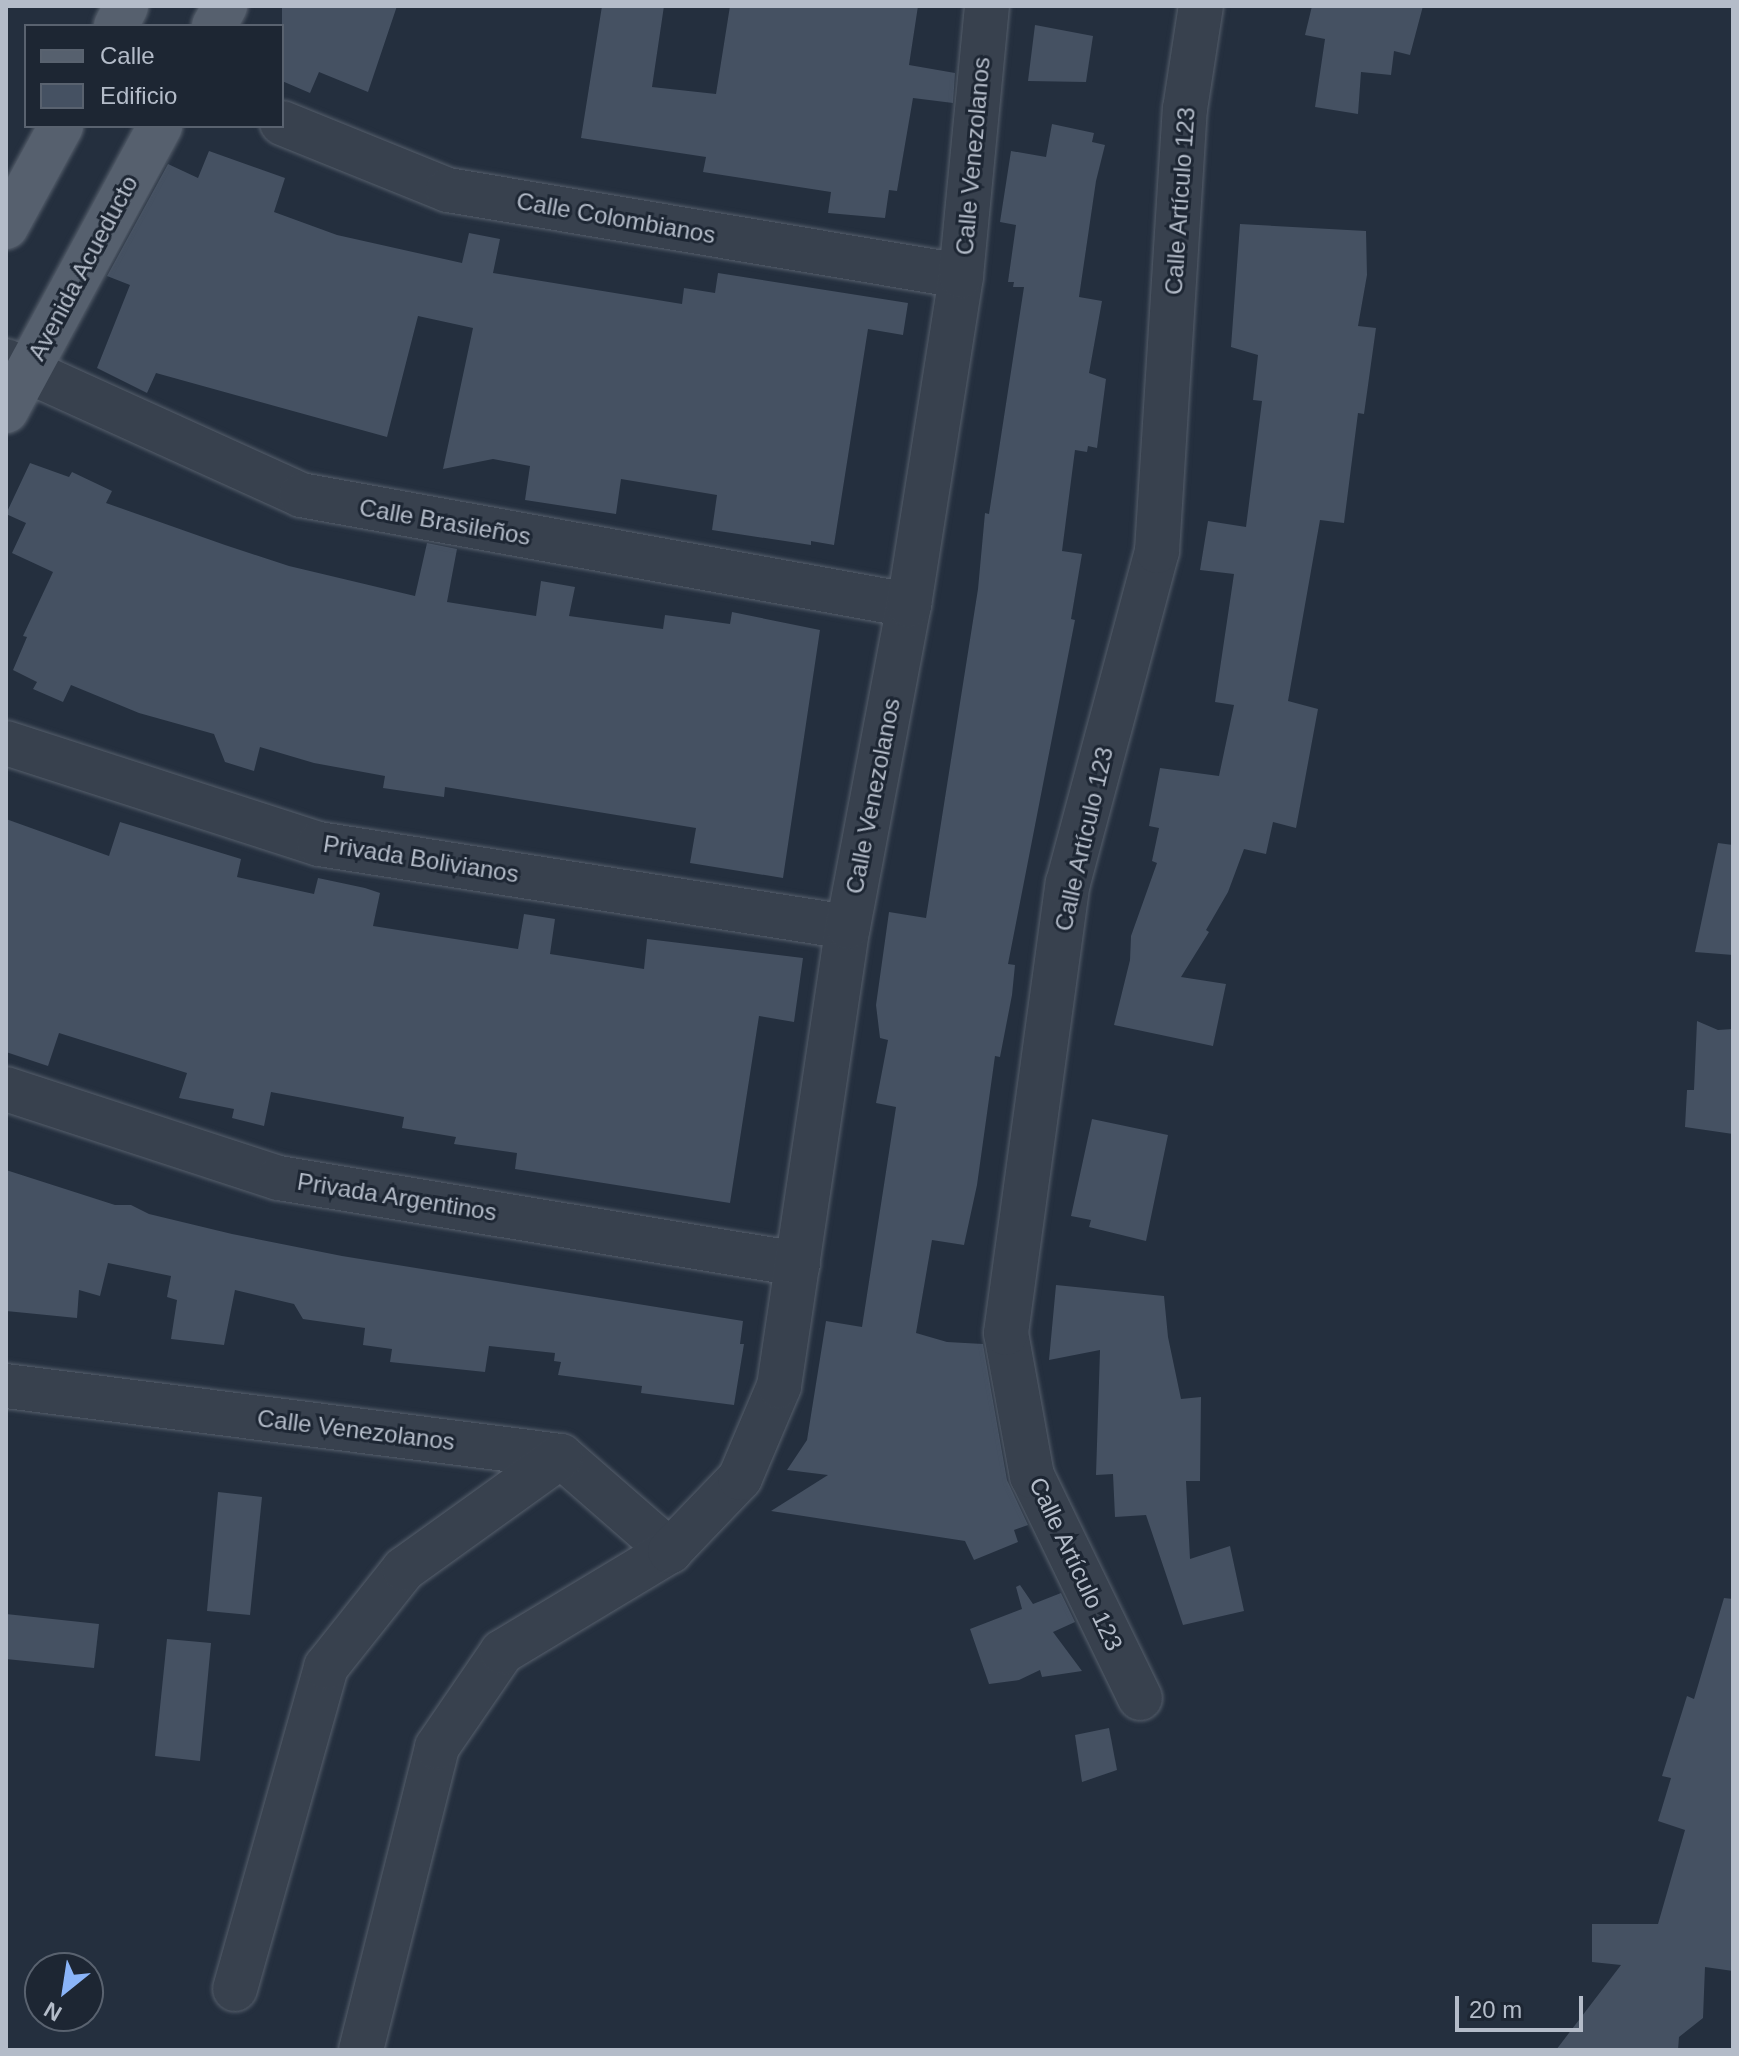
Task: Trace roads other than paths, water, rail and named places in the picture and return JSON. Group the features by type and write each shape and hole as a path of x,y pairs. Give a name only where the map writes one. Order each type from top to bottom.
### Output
{"main road":[{"path":"117,24 126,6"},
{"path":"215,24 225,6"},
{"path":"6,227 60,128"},
{"name":"Avenida Acueducto","path":"6,411 16,367 159,128"}],"street":[{"name":"Calle Venezolanos","path":"361,2050 437,1747 502,1652 670,1551 740,1478 779,1386 848,927 909,605 961,276 987,6"},
{"name":"Calle Artículo 123","path":"1140,1698 1032,1476 1006,1333 1068,883 1157,551 1185,109 1201,6"},
{"name":"Calle Colombianos","path":"284,124 448,190 961,276"},
{"name":"Calle Brasileños","path":"16,367 301,495 909,605"},
{"name":"Privada Bolivianos","path":"6,743 319,844 848,927"},
{"name":"Privada Argentinos","path":"6,1089 279,1178 798,1264"},
{"name":"Calle Venezolanos","path":"6,1386 561,1456"},
{"path":"235,1989 326,1667 404,1569 561,1456 670,1551"}]}
